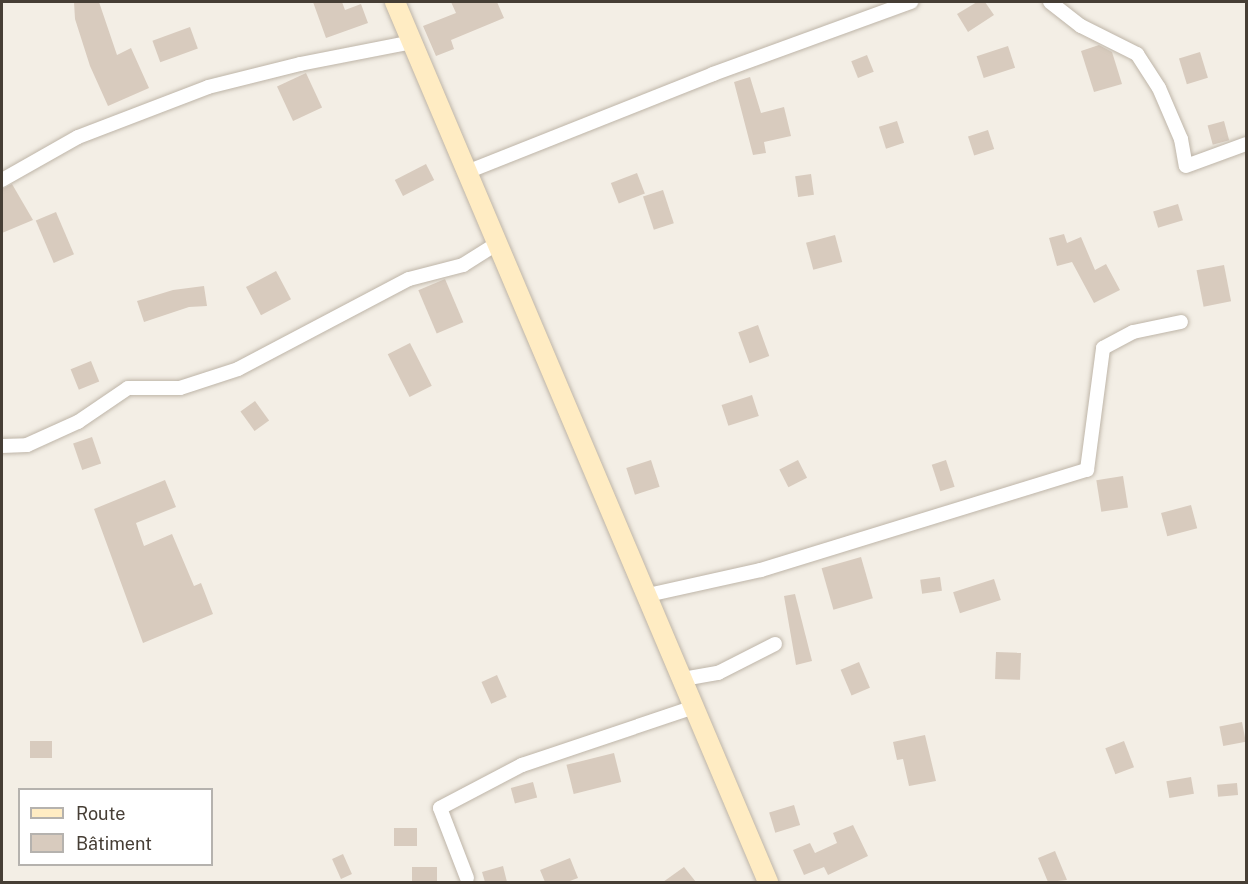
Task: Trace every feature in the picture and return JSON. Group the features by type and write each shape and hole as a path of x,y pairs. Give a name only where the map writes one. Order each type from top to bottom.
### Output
{"street":[{"path":"395,2 768,882"},
{"path":"467,172 712,74 911,2"},
{"path":"1050,2 1081,26 1137,54 1159,88 1181,139 1186,166 1246,144"},
{"path":"2,180 78,137 208,87 300,64 412,42"},
{"path":"2,446 27,445 78,422 128,388 180,388 238,369 409,279 463,265 498,243"},
{"path":"648,595 761,570 1087,470 1103,348 1133,332 1181,322"},
{"path":"683,679 718,673 775,644"},
{"path":"467,878 440,808 522,765 694,707"}],"building":[{"path":"74,2 99,2 117,55 131,48 149,88 108,106 90,66 75,19"},
{"path":"313,2 342,2 345,10 361,4 368,23 326,38"},
{"path":"451,2 497,2 504,18 451,40 454,49 436,56 423,26 456,13"},
{"path":"977,2 985,2 994,15 968,32 957,14"},
{"path":"190,27 198,49 160,62 152,41"},
{"path":"1099,45 1112,52 1122,84 1094,92 1081,51"},
{"path":"1008,46 1015,68 984,78 977,56"},
{"path":"1200,52 1208,78 1187,84 1179,58"},
{"path":"867,55 874,72 858,78 851,61"},
{"path":"306,73 322,107 293,121 277,87"},
{"path":"750,77 761,113 784,107 791,136 764,142 766,153 753,155 734,82"},
{"path":"897,121 904,143 886,149 879,127"},
{"path":"1224,121 1229,140 1213,145 1208,125"},
{"path":"988,130 994,149 974,156 968,136"},
{"path":"426,164 434,180 403,196 395,180"},
{"path":"637,173 645,194 619,204 611,183"},
{"path":"811,174 814,195 798,197 795,176"},
{"path":"12,184 33,220 2,233 2,189"},
{"path":"663,190 674,223 654,230 643,196"},
{"path":"1178,204 1183,220 1158,228 1153,212"},
{"path":"56,212 74,254 54,263 36,221"},
{"path":"1064,234 1067,243 1081,237 1095,270 1106,264 1120,290 1094,303 1072,262 1057,266 1049,238"},
{"path":"835,235 842,262 813,270 806,243"},
{"path":"1224,265 1231,301 1204,307 1197,270"},
{"path":"276,271 291,299 261,315 246,287"},
{"path":"445,279 463,322 437,334 418,290"},
{"path":"204,286 207,306 189,307 144,322 137,301 173,290"},
{"path":"758,325 769,356 750,363 738,332"},
{"path":"410,343 432,386 410,397 388,354"},
{"path":"91,361 99,381 79,390 71,369"},
{"path":"752,395 759,416 728,426 722,405"},
{"path":"255,401 269,420 255,431 240,412"},
{"path":"92,437 101,463 82,470 73,444"},
{"path":"651,460 660,487 635,495 626,468"},
{"path":"798,460 807,478 788,487 779,470"},
{"path":"946,460 955,487 940,491 932,465"},
{"path":"1123,476 1128,508 1101,512 1096,480"},
{"path":"165,480 176,507 136,523 144,546 172,534 194,586 201,583 213,614 143,643 94,509"},
{"path":"1191,505 1197,528 1167,536 1161,513"},
{"path":"861,557 873,598 833,610 822,568"},
{"path":"940,577 942,591 922,594 920,580"},
{"path":"994,579 1001,600 960,613 953,592"},
{"path":"795,594 812,661 796,665 784,596"},
{"path":"996,652 1021,653 1020,680 995,679"},
{"path":"859,662 870,688 852,696 841,670"},
{"path":"497,675 507,697 491,704 481,682"},
{"path":"1242,722 1246,742 1223,746 1219,726"},
{"path":"925,735 936,781 909,786 903,759 897,760 893,742"},
{"path":"30,741 52,741 52,758 30,758"},
{"path":"1124,741 1134,767 1115,774 1105,748"},
{"path":"614,753 621,782 574,794 566,765"},
{"path":"1191,777 1194,794 1169,798 1166,781"},
{"path":"533,782 537,797 515,803 511,788"},
{"path":"1237,783 1238,795 1218,797 1217,785"},
{"path":"794,805 800,825 775,833 769,813"},
{"path":"853,825 868,856 828,875 824,867 804,875 793,850 810,843 815,853 837,843 833,833"},
{"path":"394,828 417,828 417,846 394,846"},
{"path":"1055,851 1067,880 1048,882 1038,858"},
{"path":"343,854 352,874 341,879 332,859"},
{"path":"570,858 578,878 567,882 545,882 540,870"},
{"path":"503,866 507,882 485,882 482,872"},
{"path":"412,867 437,867 437,882 412,882"},
{"path":"684,867 696,882 663,882"}]}
